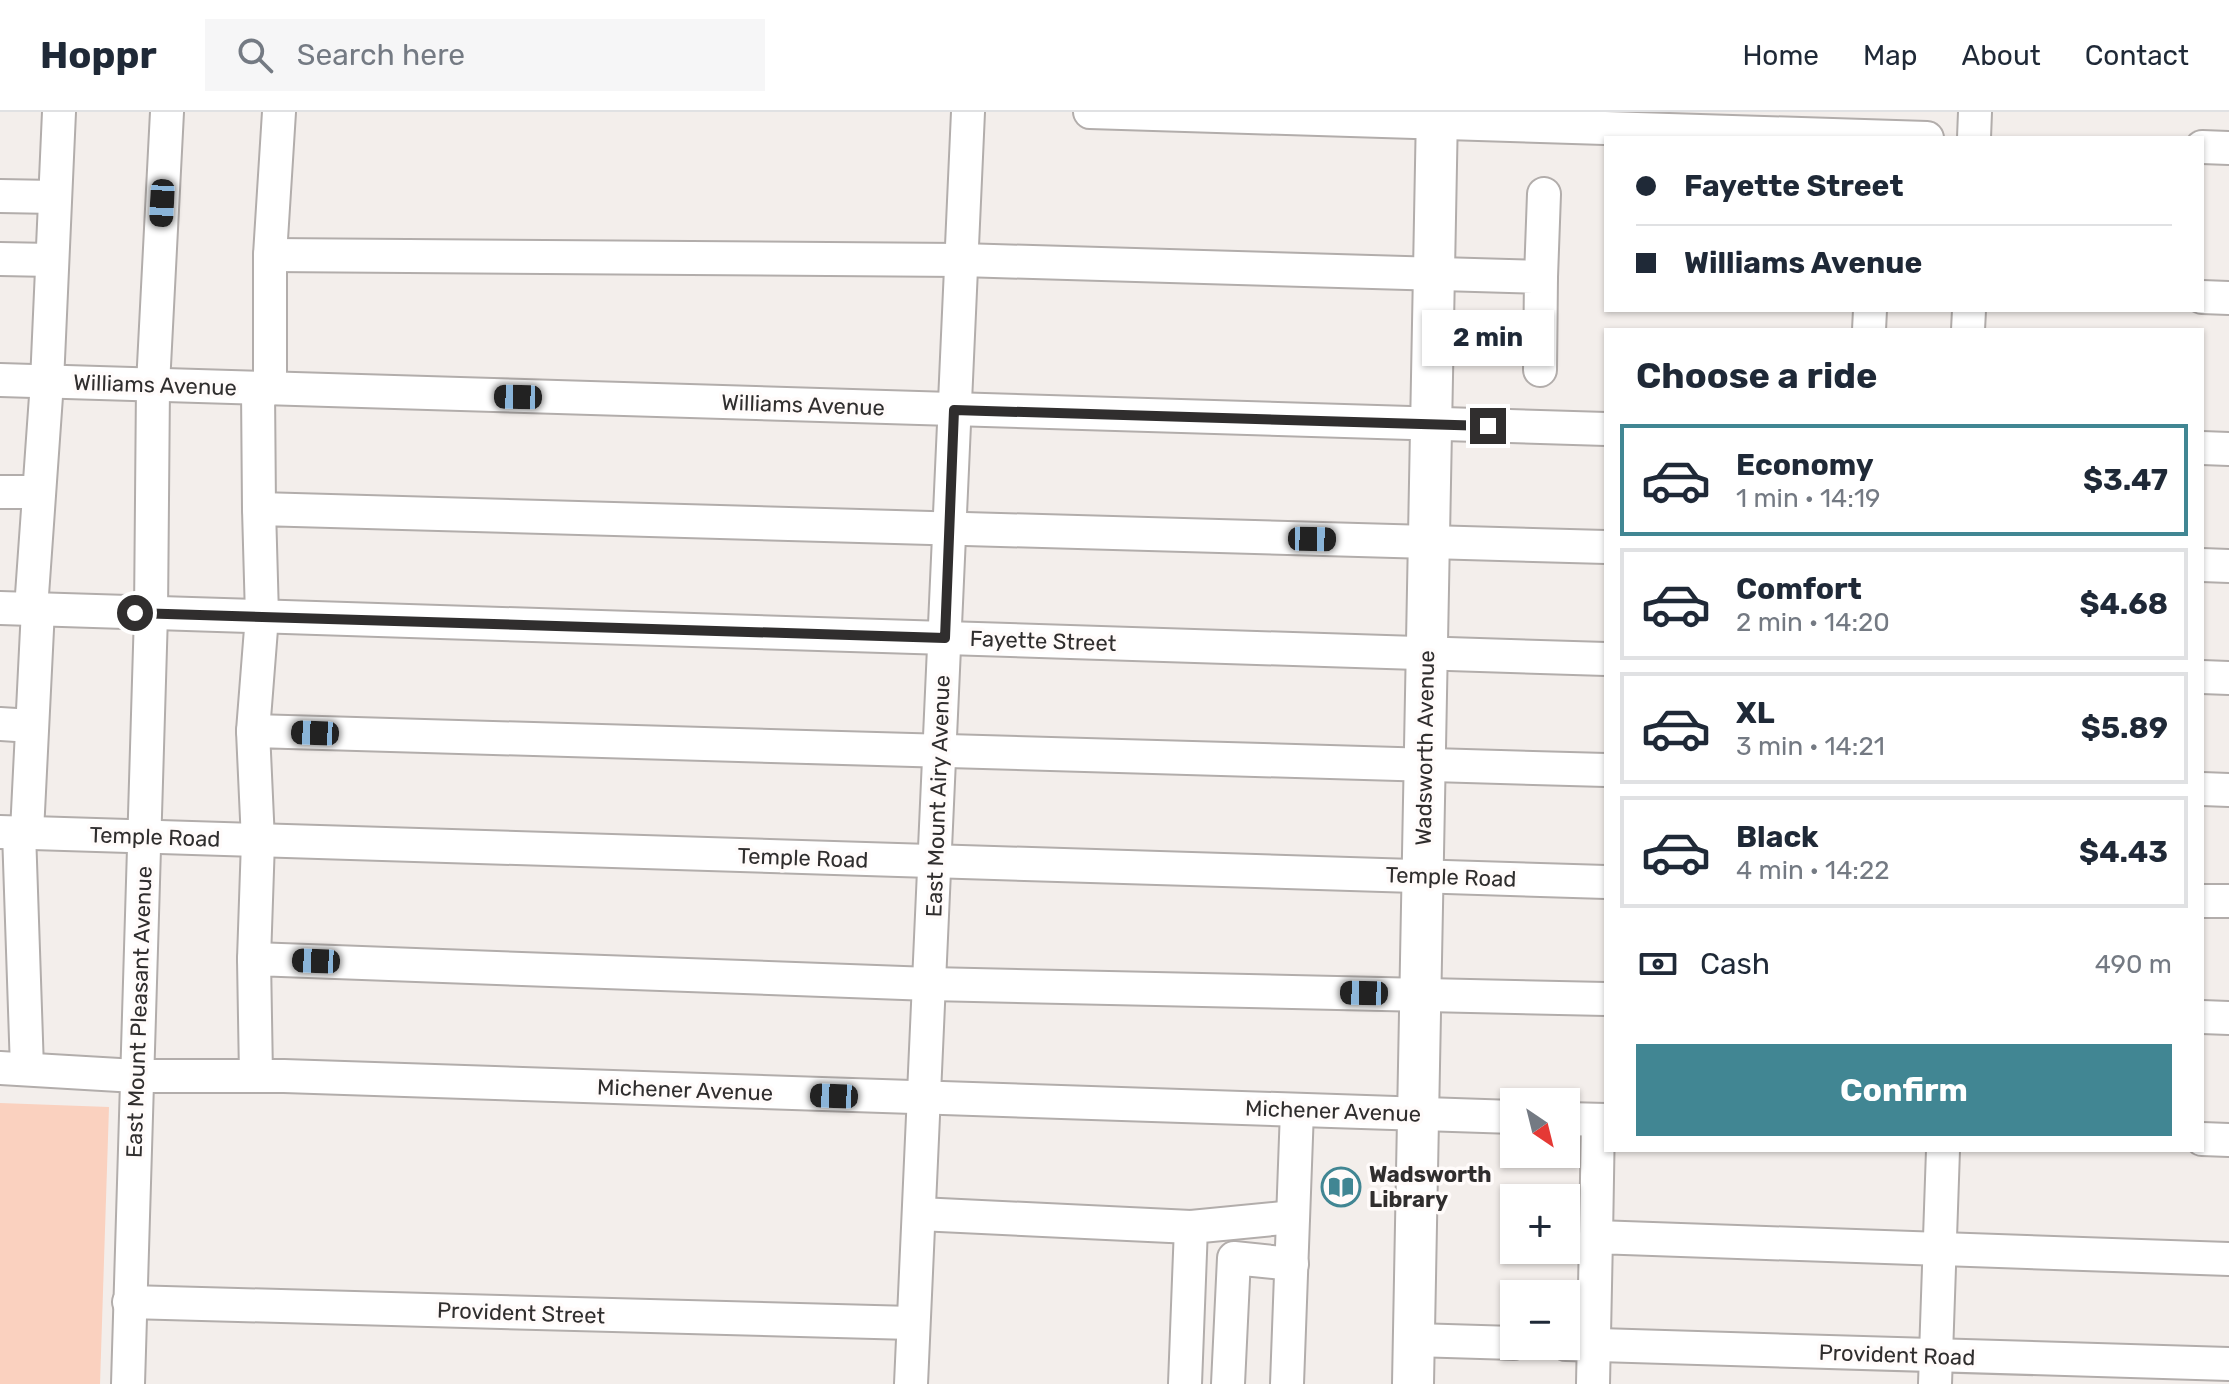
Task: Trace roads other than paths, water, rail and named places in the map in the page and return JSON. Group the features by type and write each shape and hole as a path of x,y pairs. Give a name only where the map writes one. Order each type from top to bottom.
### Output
{"main road":[{"name":"Wadsworth Avenue","path":"1413,1384 1437,118"}],"street":[{"path":"14,1068 11,946 15,832 32,726 23,609 39,492 47,382 59,112"},
{"name":"East Mount Pleasant Avenue","path":"128,1384 151,614 153,385 167,112"},
{"path":"256,1075 254,959 258,841 253,731 262,616 259,509 279,112"},
{"name":"East Mount Airy Avenue","path":"911,1384 937,862 968,112"},
{"path":"1090,112 1437,118 1878,136"},
{"path":"1974,136 1975,112"},
{"path":"2204,147 2229,148"},
{"path":"1540,370 1544,194"},
{"path":"0,196 55,197"},
{"path":"270,255 961,260 1541,277"},
{"path":"0,259 52,260"},
{"path":"2204,297 2229,298"},
{"name":"Williams Avenue","path":"0,380 1604,429"},
{"path":"2204,448 2229,449"},
{"path":"0,492 39,492"},
{"path":"259,509 1604,547"},
{"path":"2204,565 2229,566"},
{"name":"Fayette Street","path":"23,609 1604,659"},
{"path":"2204,677 2229,678"},
{"path":"0,724 32,726"},
{"path":"253,731 1604,770"},
{"path":"2204,789 2229,790"},
{"name":"Temple Road","path":"15,832 1604,882"},
{"path":"2204,901 2229,901"},
{"path":"254,959 930,984 1604,999"},
{"path":"2204,1017 2229,1018"},
{"name":"Michener Avenue","path":"14,1068 136,1076 256,1075 1500,1117"},
{"path":"1287,1384 1297,1110"},
{"path":"1580,1119 1602,1120 1596,1237 1580,1344 1593,1384"},
{"path":"2204,1139 2229,1140"},
{"path":"1935,1370 1943,1152"},
{"path":"919,1214 1191,1227 1293,1217"},
{"path":"1185,1384 1191,1227"},
{"path":"1596,1237 2229,1259"},
{"path":"1228,1384 1234,1258 1292,1264"},
{"name":"Provident Street","path":"129,1302 912,1323"},
{"path":"1414,1340 1500,1343"},
{"name":"Provident Road","path":"1580,1344 1935,1370 2171,1373 2229,1364"}],"place":[{"name":"Wadsworth Library","path":"1341,1187"}]}
